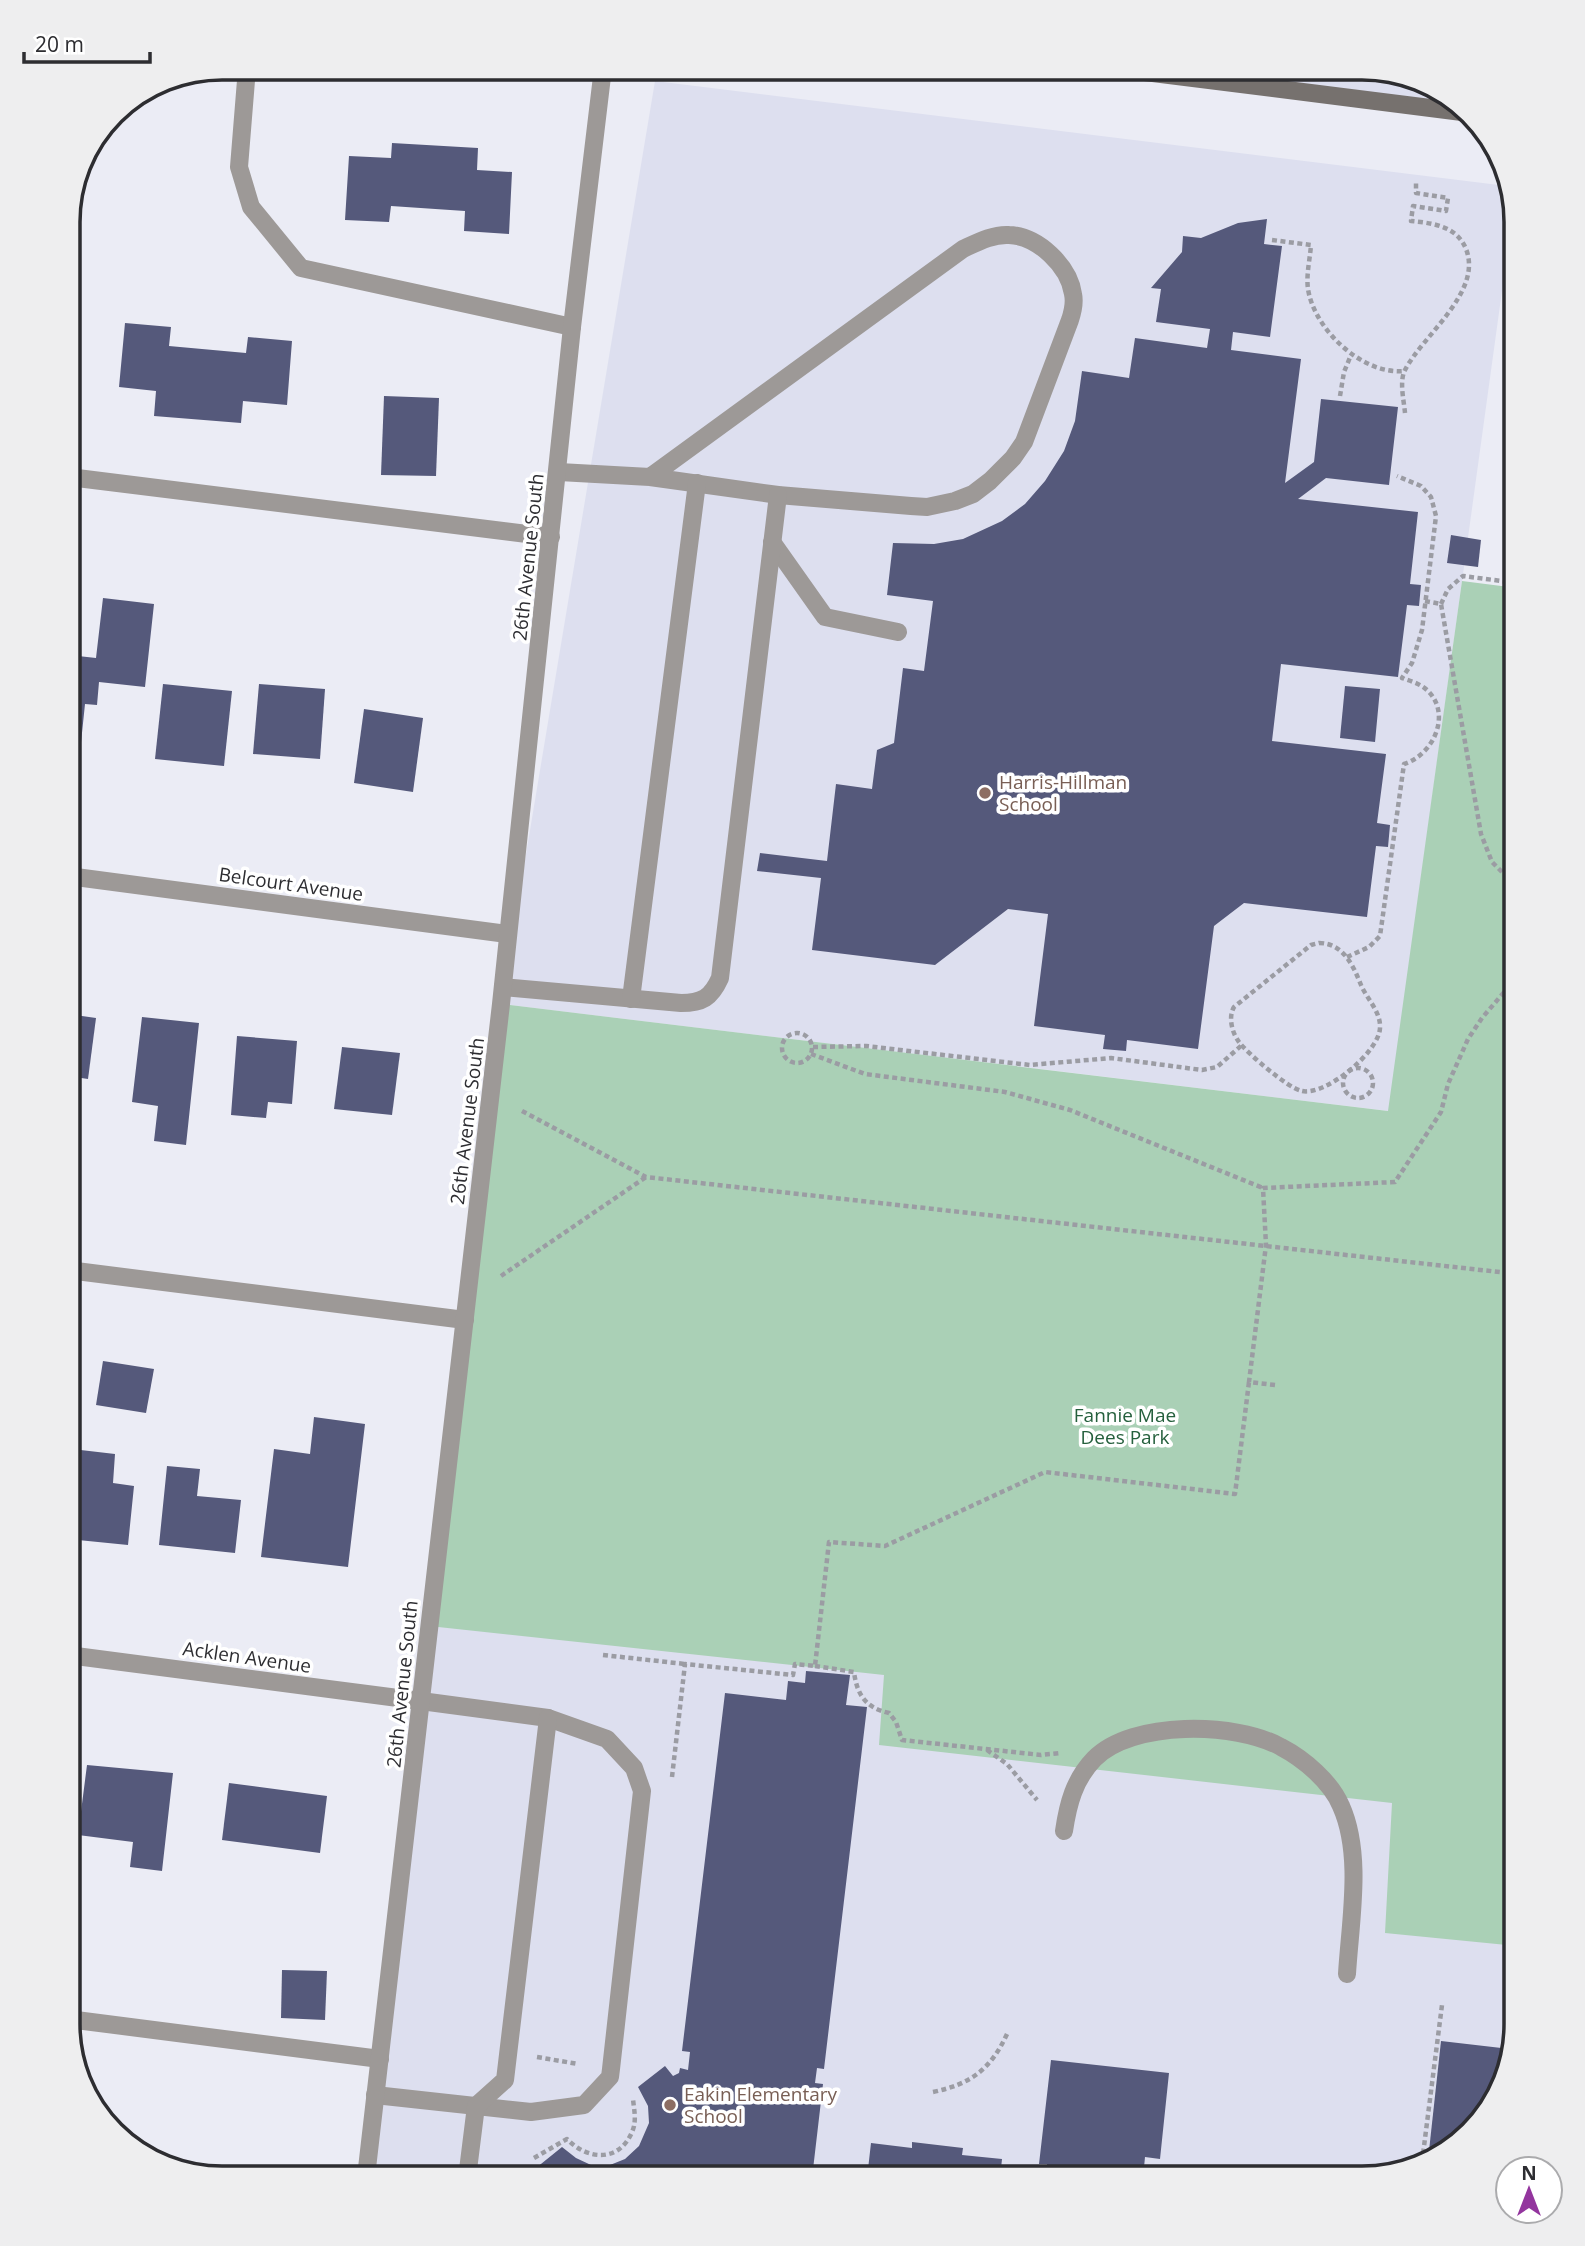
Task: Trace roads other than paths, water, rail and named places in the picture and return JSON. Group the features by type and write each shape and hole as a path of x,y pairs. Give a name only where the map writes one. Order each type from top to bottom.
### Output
{"main road":[{"path":"1215,81 1449,110"}],"street":[{"path":"246,80 239,167 251,207 301,268 572,327"},
{"name":"26th Avenue South","path":"367,2165 503,988 559,472 572,327 602,80"},
{"path":"559,472 650,477 778,495 927,507 973,494 1013,458 1024,442 1074,306 1070,281 1051,255 1024,238 1010,235 980,240 963,249 650,477"},
{"path":"81,478 551,537"},
{"path":"631,999 697,483"},
{"path":"503,988 697,1003 708,998 720,978 778,495"},
{"path":"772,542 825,617 898,632"},
{"name":"Belcourt Avenue","path":"81,878 507,934"},
{"path":"80,1272 465,1320"},
{"name":"Acklen Avenue","path":"80,1657 548,1718 607,1739 634,1768 642,1791 610,2077 584,2105 531,2112 375,2095"},
{"path":"469,2165 476,2106 505,2080 548,1718"},
{"path":"1064,1831 1069,1798 1088,1766 1105,1750 1139,1734 1155,1730 1217,1731 1263,1739 1281,1746 1334,1791 1348,1822 1354,1863 1348,1975"},
{"path":"80,2021 380,2059"}],"place":[{"name":"Harris-Hillman School","path":"985,793"},
{"name":"Eakin Elementary School","path":"670,2105"}],"park label":[{"name":"Fannie Mae Dees Park","path":"1125,1426"}]}
